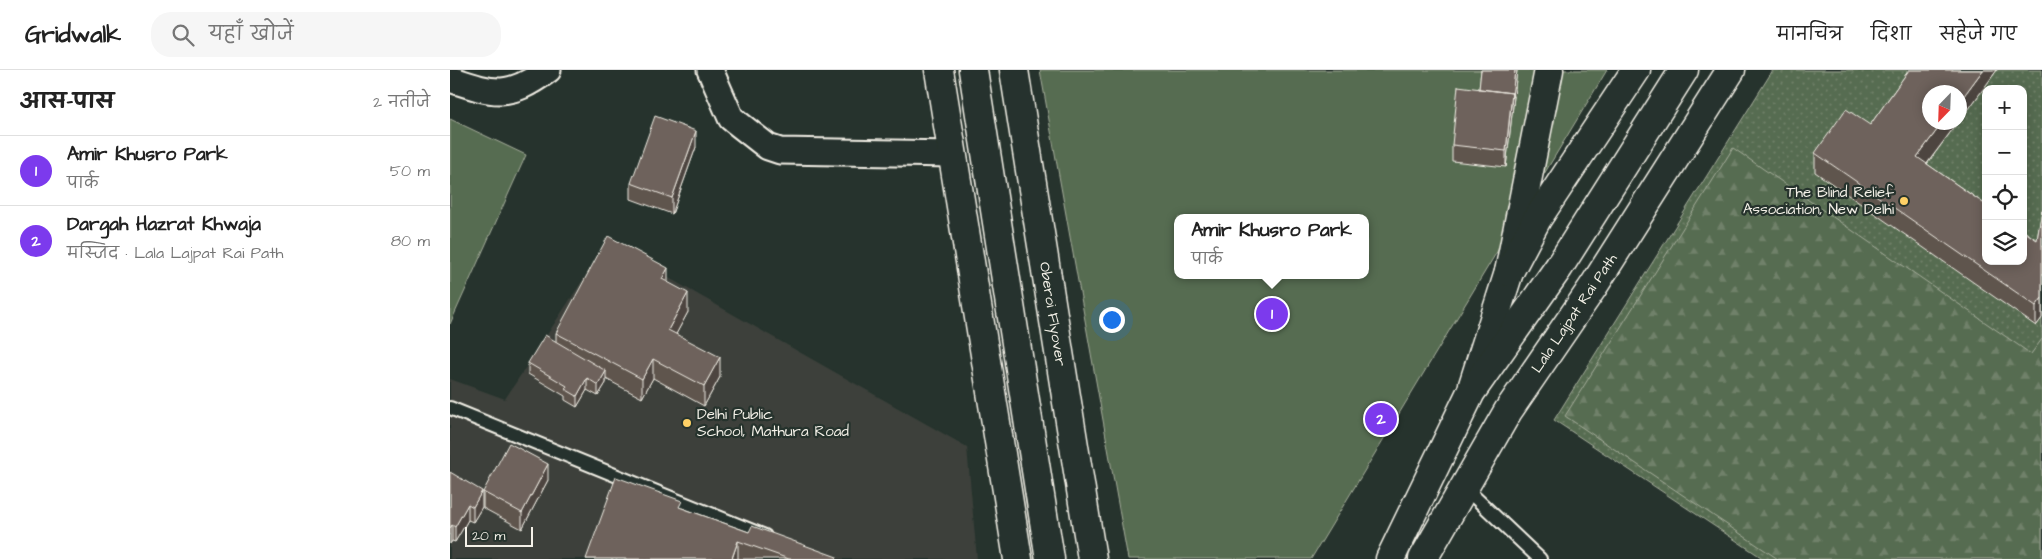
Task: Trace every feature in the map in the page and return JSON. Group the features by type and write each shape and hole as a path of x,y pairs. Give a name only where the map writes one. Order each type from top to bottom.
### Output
{"main road":[{"path":"939,70 1018,559"},
{"path":"973,70 1050,559"},
{"name":"Oberoi Flyover","path":"1014,70 1092,559"},
{"path":"1390,559 1471,392 1509,272 1549,70"},
{"path":"1509,272 1537,219 1636,70"},
{"path":"1471,392 1558,267 1684,70"},
{"name":"Lala Lajpat Rai Path","path":"1423,559 1508,411 1593,287 1731,70"},
{"path":"1508,411 1592,311 1751,70"}],"street":[{"path":"450,79 488,92 508,91 528,84 548,70"},
{"path":"710,70 732,118 768,147 780,151 952,154"}],"lane":[{"path":"450,408 775,540"},
{"path":"1464,487 1540,559"}],"shaded area":[{"name":"Delhi Public School, Mathura Road","path":"607,243 967,447 977,559 450,559 450,379 505,399"}],"green space":[{"path":"1040,70 1607,70 1311,559 1128,559"},
{"path":"1773,70 2042,70 2042,559 1764,559 1554,420"},
{"path":"450,119 526,155 450,324"},
{"path":"1733,148 2031,354 2042,339 2042,559 1778,559 1565,416"}],"building":[{"path":"1481,70 1515,70 1512,97 1512,93 1479,89"},
{"name":"The Blind Relief Association, New Delhi","path":"1909,70 1983,70 1967,92 1967,85 1922,85 1922,130 1937,130 1917,157 1982,202 1982,265 2027,265 2027,234 2037,240 2042,210 2042,298 2036,306 1815,153 1846,109 1870,125"},
{"path":"1458,86 1512,93 1506,151 1452,145"},
{"path":"655,116 696,131 672,198 631,183"},
{"path":"608,236 668,268 662,279 688,293 668,330 720,357 704,386 653,359 642,379 556,333"},
{"path":"545,335 606,371 598,385 587,378 577,396 565,389 567,386 528,363"},
{"path":"509,443 548,464 522,513 483,492"},
{"path":"450,472 482,491 473,507 468,504 455,527 452,525 450,528"},
{"path":"616,477 682,501 679,507 749,532 752,526 837,557 836,559 789,559 738,541 732,558 734,559 586,559"}],"place":[{"name":"The Blind Relief Association, New Delhi","path":"1904,201"},
{"name":"Amir Khusro Park","path":"1272,314"},
{"name":"Dargah Hazrat Khwaja","path":"1381,419"},
{"name":"Delhi Public School, Mathura Road","path":"687,423"}]}
